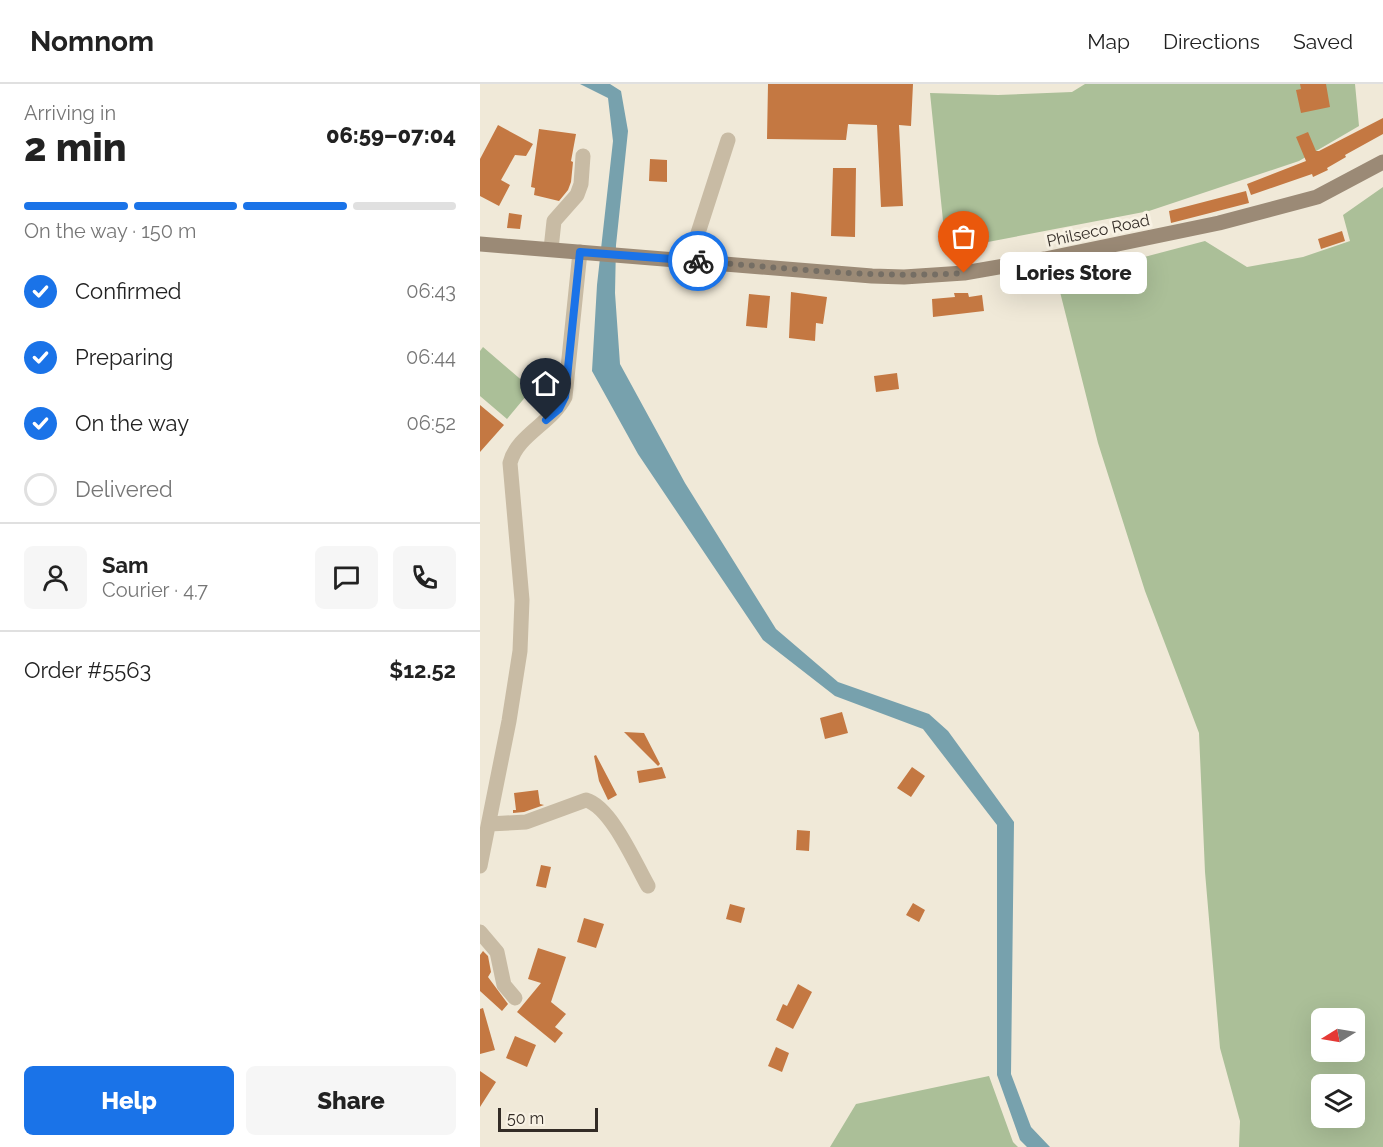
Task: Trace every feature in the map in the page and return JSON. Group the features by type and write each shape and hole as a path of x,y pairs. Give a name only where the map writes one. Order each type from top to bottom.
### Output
{"street":[{"path":"689,261 728,140"},
{"path":"550,249 554,221 577,195 581,184 583,156"},
{"name":"Philseco Road","path":"480,244 872,276 904,277 964,273 1036,261 1220,223 1289,206 1317,197 1383,162"},
{"path":"480,866 509,721 520,651 522,618 518,530 510,463 513,451 559,409 565,397 583,252"},
{"path":"486,828 526,822 586,800 594,803 609,820 648,886"},
{"path":"480,932 497,952 504,985 515,998"}],"green space":[{"path":"1085,84 1355,84 1359,126 1299,161 1149,211 946,250 930,93 998,95 1072,92"},
{"path":"1383,187 1383,1147 1239,1147 1240,1121 1220,1048 1205,872 1199,733 1145,591 1098,443 1057,280 1205,241 1247,267 1303,257 1350,241 1343,215"},
{"path":"483,347 532,389 507,419 480,396 480,351"},
{"path":"989,1076 1013,1142 1018,1147 830,1147 856,1104"}],"water":[{"path":"580,84 610,84 621,91 628,131 616,245 615,293 620,364 685,483 776,629 838,682 929,714 948,731 1014,822 1011,1074 1031,1127 1050,1147 1027,1147 1020,1140 997,1075 997,825 923,729 835,696 763,640 638,454 592,371 597,285 613,141 608,98"}],"building":[{"path":"768,84 913,84 911,126 899,125 903,206 881,207 877,125 848,124 846,140 767,139"},
{"path":"1300,84 1326,84 1330,107 1301,113 1296,90 1301,89"},
{"path":"1383,118 1383,134 1345,155 1346,157 1327,168 1328,170 1313,177 1312,174 1251,195 1247,184 1306,161 1296,137 1308,132 1316,151 1319,151"},
{"path":"498,125 533,144 526,156 515,155 501,180 510,185 499,206 480,196 480,159"},
{"path":"539,129 576,134 571,161 573,162 571,182 559,201 534,195 535,188 531,187"},
{"path":"650,159 667,160 667,182 649,181"},
{"path":"833,168 856,168 855,237 831,236"},
{"path":"1246,191 1249,203 1171,223 1169,211"},
{"path":"509,213 522,215 520,229 507,228"},
{"path":"1342,231 1345,241 1321,249 1318,239"},
{"path":"791,292 827,297 823,324 816,323 815,341 789,338"},
{"path":"954,293 968,293 969,297 982,295 984,311 933,317 932,299 955,297"},
{"path":"749,294 770,296 767,328 746,326"},
{"path":"897,373 899,389 876,392 874,376"},
{"path":"480,405 504,425 480,452"},
{"path":"842,712 848,733 825,739 820,718"},
{"path":"624,732 644,733 660,764 658,766"},
{"path":"596,755 617,795 608,800 599,781 594,756"},
{"path":"662,767 666,778 639,783 637,771"},
{"path":"912,767 925,776 911,797 897,788"},
{"path":"538,790 540,804 544,805 513,813 513,810 516,810 514,793"},
{"path":"797,830 810,831 809,851 796,850"},
{"path":"541,865 551,867 546,888 536,886"},
{"path":"913,903 925,910 919,922 906,915"},
{"path":"730,904 745,908 741,923 726,919"},
{"path":"584,918 604,924 596,948 577,942"},
{"path":"538,948 566,957 551,1002 566,1014 555,1027 563,1033 555,1043 517,1012 541,983 528,979"},
{"path":"483,951 488,956 491,972 488,977 508,1004 502,1011 480,991 480,955"},
{"path":"798,984 812,992 793,1029 776,1020 783,1004 787,1006"},
{"path":"483,1008 495,1050 480,1054 480,1009"},
{"path":"515,1036 536,1045 527,1067 506,1058"},
{"path":"776,1047 789,1053 782,1072 768,1066"},
{"path":"480,1071 496,1082 480,1107"}],"way so far":[{"path":"698,261 872,276 904,277 964,273"}],"place":[{"name":"Lories Store","path":"964,273"}],"route":[{"path":"546,420 559,409 568,384 575,281 580,252 698,261"}]}
